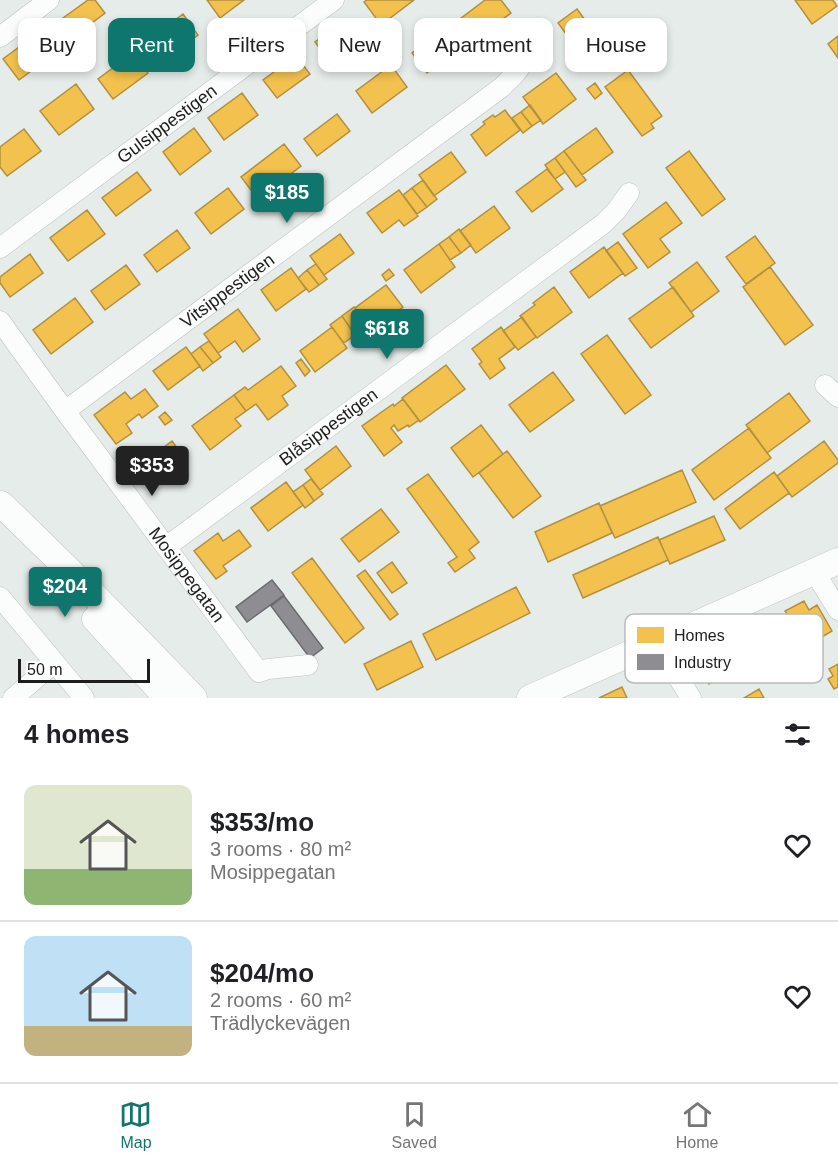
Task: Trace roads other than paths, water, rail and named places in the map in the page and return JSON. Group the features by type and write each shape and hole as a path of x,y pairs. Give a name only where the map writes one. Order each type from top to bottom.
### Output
{"street":[{"path":"0,37 49,0"},
{"name":"Gulsippestigen","path":"0,248 334,0"},
{"name":"Vitsippestigen","path":"65,411 502,87 517,72"},
{"name":"Blåsippestigen","path":"166,547 603,224 618,210 629,193"},
{"name":"Mosippegatan","path":"0,321 259,672 308,665"},
{"path":"0,504 93,617 167,698"},
{"path":"0,504 88,588 194,698"},
{"path":"719,614 838,561"},
{"path":"814,572 838,610"},
{"path":"0,597 84,698"},
{"path":"530,698 625,656"},
{"path":"14,698 54,663"},
{"path":"682,683 691,698"}]}
